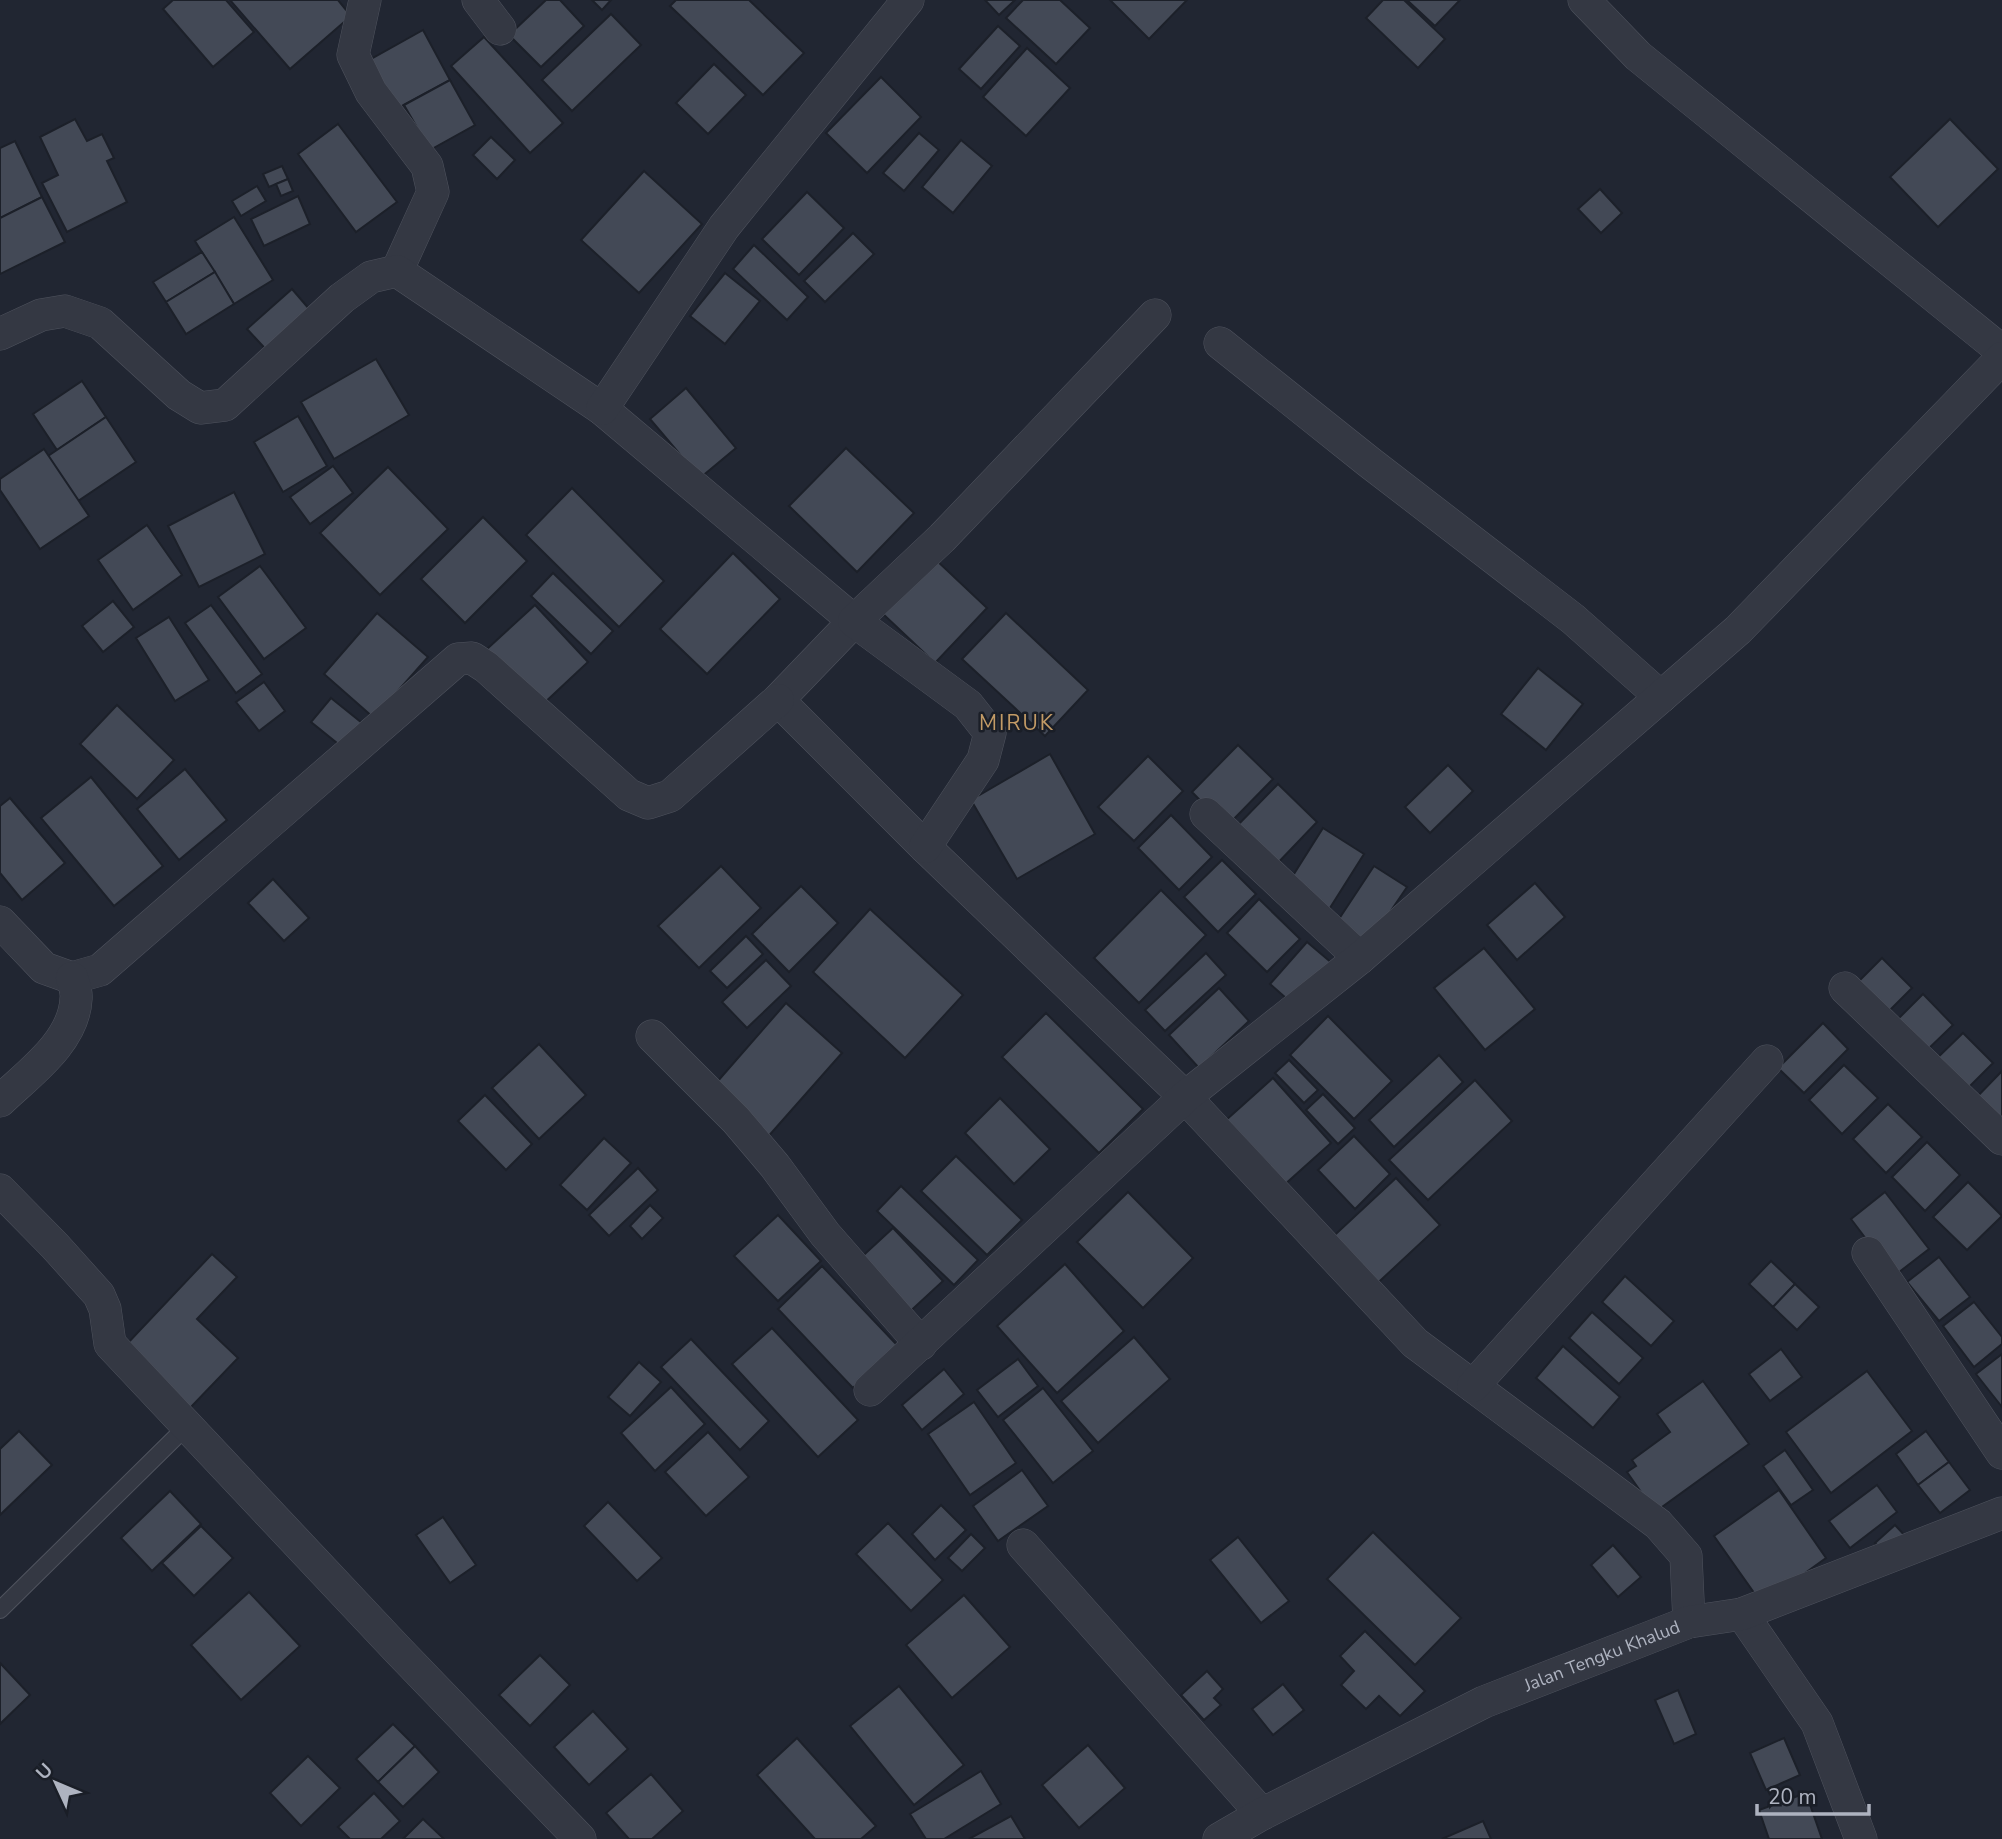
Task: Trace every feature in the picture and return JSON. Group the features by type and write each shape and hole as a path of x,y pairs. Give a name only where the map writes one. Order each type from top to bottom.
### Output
{"street":[{"path":"365,0 352,55 371,92 427,166 433,192 397,271"},
{"path":"478,0 500,29"},
{"path":"602,409 724,227 908,0"},
{"path":"1584,0 1638,56 2002,351"},
{"path":"0,334 41,315 65,311 100,323 179,394 200,408 225,405 342,298 371,277 397,271 602,409 854,621 968,705 990,733 983,760 925,847"},
{"path":"0,922 44,968 72,978 100,970 458,659 472,658 486,667 629,795 648,803 670,796 778,700 854,621 942,538 1155,315"},
{"path":"1220,343 1573,619 1661,697"},
{"path":"870,1390 1185,1097 1360,958 1738,630 2002,358"},
{"path":"778,700 925,847 1185,1097 1415,1342 1658,1524 1686,1556 1689,1622"},
{"path":"1206,814 1360,958"},
{"path":"0,1101 52,1051 70,1024 77,998 72,978"},
{"path":"1845,988 2002,1139"},
{"path":"652,1036 736,1120 775,1166 825,1234 921,1344"},
{"path":"1473,1386 1767,1061"},
{"path":"0,1190 99,1296 105,1309 110,1344 580,1839"},
{"path":"1868,1253 2002,1453"},
{"name":"Jalan Tengku Khalud","path":"1219,1839 1262,1814 1484,1702 1689,1622 1742,1614 2002,1513"},
{"path":"1023,1545 1262,1814"},
{"path":"1742,1614 1817,1723 1861,1839"}],"lane":[{"path":"0,1610 187,1426"}],"building":[{"path":"173,0 226,0 254,32 213,67 163,9"},
{"path":"230,0 338,0 351,16 290,69"},
{"path":"546,0 560,0 584,26 541,67 509,35"},
{"path":"592,0 611,0 602,10"},
{"path":"676,0 749,0 804,53 763,95 670,6"},
{"path":"985,0 1015,0 999,15"},
{"path":"1023,0 1060,0 1090,28 1056,64 1006,18"},
{"path":"1110,0 1187,0 1149,39"},
{"path":"1383,0 1404,0 1445,39 1418,68 1366,18"},
{"path":"1407,0 1460,0 1435,26"},
{"path":"611,14 641,45 572,111 542,80"},
{"path":"998,26 1020,46 981,89 959,69"},
{"path":"423,30 450,80 391,112 364,63"},
{"path":"484,37 563,123 530,153 451,66"},
{"path":"1027,48 1070,88 1026,136 983,97"},
{"path":"714,64 746,95 708,134 676,103"},
{"path":"881,77 921,117 867,173 826,133"},
{"path":"450,80 475,125 430,150 404,105"},
{"path":"75,119 87,141 102,134 114,158 107,161 127,202 67,232 42,183 58,175 40,137"},
{"path":"1950,119 1998,169 1938,227 1890,177"},
{"path":"338,124 397,202 356,232 298,154"},
{"path":"919,133 939,150 904,191 883,173"},
{"path":"491,137 515,160 497,179 473,155"},
{"path":"961,140 992,166 953,213 922,187"},
{"path":"15,141 42,197 0,218 0,148"},
{"path":"282,166 288,179 269,187 263,174"},
{"path":"644,171 702,224 639,293 581,240"},
{"path":"288,179 293,191 281,196 276,184"},
{"path":"257,186 266,201 241,216 232,201"},
{"path":"1600,189 1622,213 1601,233 1578,209"},
{"path":"807,192 844,228 799,275 762,239"},
{"path":"298,196 310,224 264,246 251,219"},
{"path":"42,197 65,242 0,274 0,218"},
{"path":"234,217 273,280 234,304 195,241"},
{"path":"853,233 874,254 825,302 804,281"},
{"path":"754,245 808,297 787,320 733,269"},
{"path":"202,252 215,272 166,302 153,282"},
{"path":"215,272 234,304 186,334 166,302"},
{"path":"725,273 760,301 725,344 690,316"},
{"path":"292,289 316,317 272,356 247,329"},
{"path":"376,359 409,415 334,459 301,402"},
{"path":"82,381 106,417 57,450 33,414"},
{"path":"686,388 736,448 700,478 650,419"},
{"path":"298,416 327,466 283,492 254,442"},
{"path":"106,417 136,462 78,501 48,456"},
{"path":"846,448 914,513 857,572 789,506"},
{"path":"44,449 89,516 40,549 0,490 0,479"},
{"path":"333,466 353,493 310,524 290,497"},
{"path":"388,467 448,529 380,595 320,533"},
{"path":"572,488 664,581 619,627 526,535"},
{"path":"234,492 265,554 199,587 168,526"},
{"path":"483,517 527,561 465,623 421,579"},
{"path":"147,525 182,575 133,610 98,560"},
{"path":"733,553 780,599 707,674 660,629"},
{"path":"934,558 987,608 935,663 882,613"},
{"path":"260,566 306,628 264,659 218,597"},
{"path":"553,573 613,631 591,654 531,596"},
{"path":"113,601 134,627 103,652 82,626"},
{"path":"211,605 262,674 236,693 185,623"},
{"path":"535,605 588,662 541,706 487,649"},
{"path":"377,613 428,657 374,718 324,674"},
{"path":"1006,613 1088,690 1045,736 962,659"},
{"path":"169,617 209,680 175,701 136,638"},
{"path":"1538,668 1583,704 1546,750 1501,714"},
{"path":"264,682 285,711 259,731 236,702"},
{"path":"331,698 367,727 347,751 311,722"},
{"path":"117,705 174,760 137,799 80,744"},
{"path":"1238,745 1273,779 1226,827 1192,792"},
{"path":"1050,754 1095,834 1017,879 971,800"},
{"path":"1148,756 1183,791 1134,841 1098,807"},
{"path":"1448,765 1473,791 1430,833 1405,807"},
{"path":"185,769 227,820 179,860 137,809"},
{"path":"91,777 163,866 114,906 41,818"},
{"path":"1278,784 1317,822 1272,869 1232,831"},
{"path":"10,798 65,863 22,900 0,873 0,806"},
{"path":"1171,815 1212,857 1179,890 1138,848"},
{"path":"1323,828 1364,854 1328,911 1287,885"},
{"path":"1222,860 1256,894 1218,932 1184,897"},
{"path":"721,866 761,908 699,968 658,926"},
{"path":"1374,866 1407,887 1367,946 1335,925"},
{"path":"273,879 309,918 284,941 248,903"},
{"path":"1535,883 1565,917 1517,960 1487,925"},
{"path":"801,886 838,923 789,972 752,934"},
{"path":"1161,890 1206,935 1139,1003 1094,958"},
{"path":"1259,899 1300,939 1267,972 1227,933"},
{"path":"870,909 963,995 905,1058 813,972"},
{"path":"746,936 763,954 727,988 710,971"},
{"path":"1307,942 1333,964 1295,1006 1270,984"},
{"path":"1484,948 1535,1009 1485,1050 1434,988"},
{"path":"1206,953 1226,975 1165,1031 1145,1010"},
{"path":"1882,958 1912,988 1881,1019 1851,989"},
{"path":"766,960 791,986 747,1028 722,1002"},
{"path":"1219,988 1249,1021 1199,1068 1169,1035"},
{"path":"1923,994 1953,1025 1922,1055 1892,1025"},
{"path":"786,1003 842,1053 766,1139 710,1090"},
{"path":"1046,1013 1143,1109 1099,1153 1002,1057"},
{"path":"1328,1016 1392,1081 1354,1119 1290,1055"},
{"path":"1823,1023 1848,1049 1804,1093 1778,1068"},
{"path":"1963,1033 1993,1063 1962,1094 1931,1064"},
{"path":"539,1044 586,1095 539,1139 492,1088"},
{"path":"1439,1055 1463,1082 1394,1147 1369,1120"},
{"path":"1289,1060 1318,1090 1304,1103 1275,1073"},
{"path":"1844,1065 1878,1098 1842,1134 1809,1100"},
{"path":"2002,1071 2002,1131 1972,1102"},
{"path":"1273,1078 1331,1143 1283,1186 1225,1121"},
{"path":"1475,1080 1512,1121 1428,1200 1389,1160"},
{"path":"1323,1094 1355,1128 1338,1144 1306,1110"},
{"path":"485,1095 532,1144 506,1170 458,1121"},
{"path":"1000,1098 1050,1149 1014,1184 965,1133"},
{"path":"1888,1104 1922,1137 1886,1173 1853,1139"},
{"path":"1354,1136 1390,1174 1355,1209 1318,1170"},
{"path":"604,1138 631,1163 587,1210 560,1185"},
{"path":"1927,1142 1960,1175 1925,1211 1892,1177"},
{"path":"956,1156 1022,1220 987,1255 921,1191"},
{"path":"638,1168 658,1190 609,1236 589,1215"},
{"path":"1396,1178 1440,1225 1368,1292 1324,1245"},
{"path":"1968,1182 2002,1216 1967,1250 1933,1217"},
{"path":"901,1186 978,1260 954,1285 877,1211"},
{"path":"1128,1192 1193,1258 1143,1308 1077,1242"},
{"path":"1885,1192 1929,1249 1894,1276 1851,1219"},
{"path":"650,1205 663,1218 642,1239 630,1226"},
{"path":"778,1215 821,1261 778,1301 734,1256"},
{"path":"893,1228 943,1281 904,1317 854,1264"},
{"path":"212,1254 237,1277 197,1319 238,1358 190,1408 125,1346"},
{"path":"1939,1257 1970,1297 1939,1321 1907,1282"},
{"path":"1771,1261 1795,1284 1773,1307 1749,1284"},
{"path":"1065,1264 1124,1331 1057,1393 997,1326"},
{"path":"822,1266 897,1345 853,1388 778,1309"},
{"path":"1625,1276 1674,1321 1651,1346 1602,1302"},
{"path":"1795,1284 1819,1307 1797,1330 1773,1307"},
{"path":"1974,1302 2002,1337 2002,1344 1974,1367 1943,1326"},
{"path":"1592,1312 1643,1358 1619,1384 1569,1338"},
{"path":"772,1328 858,1420 818,1457 732,1364"},
{"path":"1134,1337 1170,1379 1098,1443 1061,1401"},
{"path":"691,1339 769,1421 740,1450 661,1367"},
{"path":"1563,1346 1620,1397 1593,1428 1536,1378"},
{"path":"1781,1349 1802,1377 1770,1401 1749,1374"},
{"path":"2002,1354 2002,1407 1976,1374"},
{"path":"1018,1359 1038,1386 998,1417 977,1390"},
{"path":"639,1362 661,1382 630,1416 608,1397"},
{"path":"944,1369 964,1394 922,1430 902,1405"},
{"path":"1867,1371 1912,1431 1831,1493 1786,1432"},
{"path":"1703,1381 1749,1444 1655,1512 1627,1472 1636,1466 1632,1460 1670,1432 1657,1414"},
{"path":"671,1387 705,1424 655,1471 621,1433"},
{"path":"1043,1388 1093,1451 1053,1483 1003,1420"},
{"path":"974,1402 1016,1463 970,1495 928,1434"},
{"path":"19,1431 52,1465 0,1515 0,1449"},
{"path":"1926,1431 1949,1462 1918,1485 1896,1454"},
{"path":"708,1432 749,1477 706,1516 665,1472"},
{"path":"1785,1450 1813,1490 1791,1505 1763,1466"},
{"path":"1949,1462 1970,1490 1940,1513 1918,1485"},
{"path":"1022,1470 1048,1506 998,1541 973,1506"},
{"path":"1877,1485 1897,1512 1850,1548 1829,1521"},
{"path":"1779,1490 1826,1558 1762,1604 1714,1536"},
{"path":"170,1491 201,1524 152,1571 121,1538"},
{"path":"608,1502 662,1558 637,1581 584,1526"},
{"path":"941,1505 966,1530 935,1560 912,1534"},
{"path":"443,1517 476,1565 450,1583 416,1535"},
{"path":"888,1523 943,1580 911,1611 856,1554"},
{"path":"1895,1525 1908,1539 1888,1557 1875,1543"},
{"path":"201,1526 233,1558 194,1596 162,1563"},
{"path":"1373,1532 1461,1618 1415,1665 1327,1579"},
{"path":"971,1534 985,1548 962,1571 948,1558"},
{"path":"1238,1537 1289,1601 1261,1623 1210,1560"},
{"path":"1613,1545 1641,1577 1618,1597 1591,1565"},
{"path":"249,1592 300,1646 241,1700 191,1645"},
{"path":"964,1595 1010,1647 952,1698 906,1645"},
{"path":"1365,1631 1425,1691 1400,1716 1379,1696 1366,1709 1341,1685 1354,1671 1340,1656"},
{"path":"540,1655 570,1685 530,1726 499,1695"},
{"path":"0,1663 30,1695 0,1724"},
{"path":"1207,1671 1223,1689 1214,1698 1221,1705 1204,1720 1181,1695"},
{"path":"1283,1684 1304,1710 1273,1735 1252,1709"},
{"path":"899,1686 964,1765 914,1805 850,1726"},
{"path":"1678,1690 1696,1734 1674,1744 1655,1700"},
{"path":"593,1711 628,1749 589,1785 554,1747"},
{"path":"393,1724 415,1746 378,1782 356,1759"},
{"path":"797,1738 876,1826 861,1839 815,1839 757,1775"},
{"path":"1784,1738 1800,1775 1766,1790 1750,1753"},
{"path":"1088,1745 1125,1788 1079,1828 1042,1785"},
{"path":"415,1746 439,1772 403,1807 378,1782"},
{"path":"308,1756 340,1788 301,1826 270,1793"},
{"path":"981,1771 1001,1804 944,1839 926,1839 910,1814"},
{"path":"651,1774 683,1811 652,1839 629,1839 606,1813"},
{"path":"374,1793 400,1821 381,1839 350,1839 338,1827"},
{"path":"1806,1793 1822,1839 1769,1839 1759,1810"},
{"path":"1011,1816 1025,1839 969,1839"},
{"path":"423,1819 444,1839 403,1839"},
{"path":"1483,1821 1491,1839 1442,1839"}],"district":[{"name":"MIRUK","path":"1017,723"}]}
